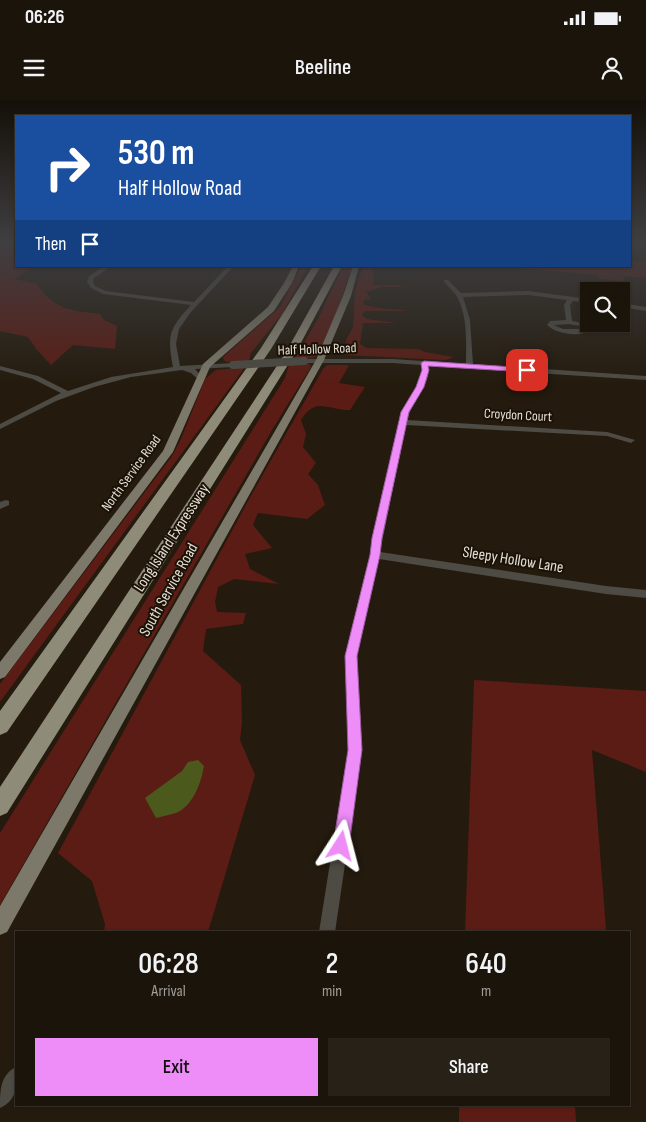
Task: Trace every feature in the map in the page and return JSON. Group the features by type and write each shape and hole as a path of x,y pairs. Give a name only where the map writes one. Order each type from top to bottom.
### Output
{"highway":[{"name":"Long Island Expressway","path":"0,726 266,349 303,289"},
{"name":"Long Island Expressway","path":"0,806 291,352 326,289"}],"main road":[{"name":"North Service Road","path":"0,673 168,452 206,366 271,309 284,289"},
{"name":"South Service Road","path":"0,925 320,360 349,289"}],"street":[{"path":"97,289 116,295 197,304"},
{"path":"200,379 194,371 177,368 172,344 173,334 211,289"},
{"path":"454,289 460,295 468,334 470,366"},
{"path":"460,295 528,293 580,299"},
{"path":"569,322 568,305 572,298"},
{"path":"630,306 646,308"},
{"path":"552,322 569,322 588,325 590,330 560,330 550,325 552,322"},
{"name":"Half Hollow Road","path":"0,427 68,394 138,373 177,368 320,360 424,363 646,378"},
{"path":"328,931 355,750 351,656 375,555 377,538 405,412 420,387 426,370 424,363"},
{"path":"0,368 47,381 68,394"},
{"name":"Croydon Court","path":"403,422 607,434 631,440"},
{"name":"Sleepy Hollow Lane","path":"375,555 606,590 646,594"},
{"path":"0,1098 15,1077"}],"shaded area":[{"path":"0,289 41,289 50,300 64,308 100,314 104,320 117,326 115,349 73,345 51,365 28,337 0,331"},
{"path":"290,289 296,289 282,314 251,353 249,361 226,362 224,360 223,357 280,307"},
{"path":"332,289 344,289 335,320 317,356 292,360 297,355 319,317"},
{"path":"356,289 377,289 366,292 371,299 364,300 363,304 407,311 365,311 362,315 367,319 397,323 363,323 360,344 367,348 418,349 454,357 446,360 345,355 346,340 353,327"},
{"path":"307,363 311,367 272,430 0,905 0,833 285,378 289,365"},
{"path":"327,365 349,365 339,383 365,387 350,410 317,406 306,413 301,420 306,434 303,447 316,463 308,474 318,485 325,505 307,519 258,513 253,525 272,548 245,554 250,569 279,584 234,579 218,587 215,602 217,612 246,613 243,624 206,629 203,651 241,685 242,722 240,740 255,775 208,931 104,931 105,924 92,881 58,853 254,490"},
{"path":"245,367 0,702 0,684 172,456 181,439 205,379 216,370"},
{"path":"474,680 646,691 646,772 592,750 606,929 603,931 465,931"},
{"path":"198,760 204,766 201,780 192,800 176,813 156,818 145,798 182,771 188,762"},
{"path":"459,1106 575,1106 576,1122 459,1122"}],"route":[{"path":"341,846 355,750 351,656 375,555 377,538 405,412 420,387 426,370 424,363 527,370"}]}
